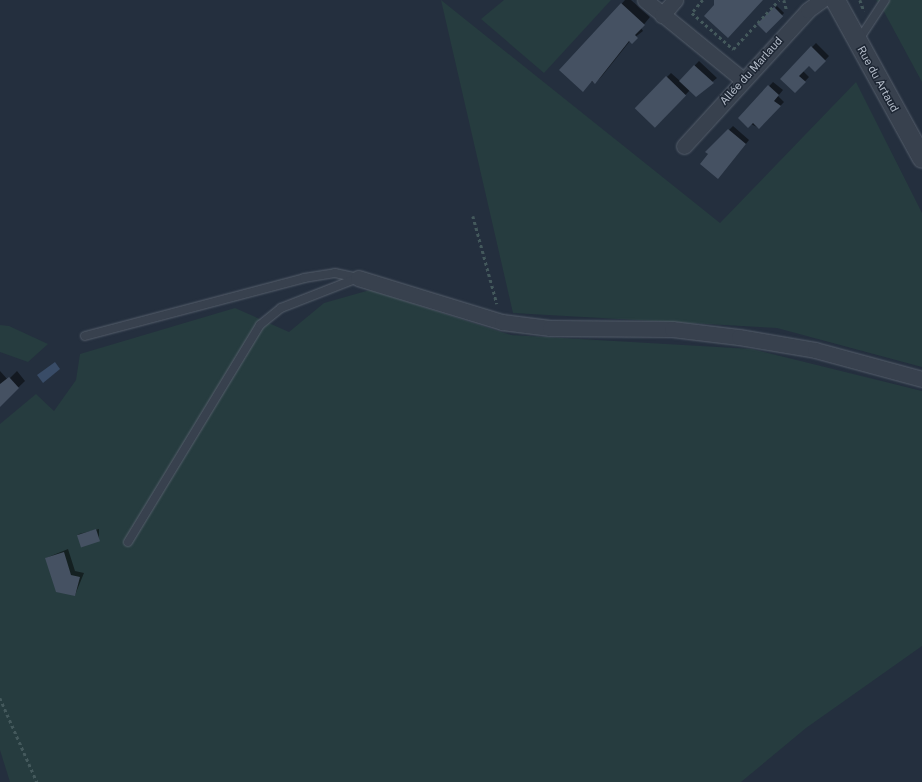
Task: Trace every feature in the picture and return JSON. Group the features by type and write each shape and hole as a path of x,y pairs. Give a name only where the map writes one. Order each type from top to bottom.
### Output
{"street":[{"path":"646,0 662,15 743,80"},
{"path":"662,15 675,0"},
{"name":"Allée du Marlaud","path":"684,146 808,10 822,0"},
{"name":"Rue du Artaud","path":"835,0 922,158"},
{"path":"358,278 502,322 550,328 672,329 739,337 815,350 922,379"}],"lane":[{"path":"858,41 885,0"},
{"path":"85,336 304,278 335,272 358,278"},
{"path":"128,542 260,324 281,308 358,278"}],"path":[{"path":"703,0 692,13 733,49 779,0"},
{"path":"473,216 502,322"},
{"path":"0,698 37,782"}],"green space":[{"path":"441,0 720,223 856,82 922,213 922,367 777,328 513,313"},
{"path":"504,0 611,0 544,73 481,19"},
{"path":"876,0 922,0 922,82 882,8"},
{"path":"370,290 511,335 752,349 922,391 922,646 806,728 741,782 10,782 0,750 0,424 36,394 54,411 76,380 80,354 235,308 289,332 324,303"},
{"path":"0,325 9,326 48,344 28,362 0,352"}],"water":[{"path":"55,362 60,369 43,383 37,375"}],"building":[{"path":"714,0 763,0 728,38 704,16 714,5"},
{"path":"621,3 645,25 635,35 638,38 632,44 629,41 595,84 592,81 583,92 559,70"},
{"path":"774,7 783,16 766,33 757,24"},
{"path":"811,46 826,61 815,72 809,66 799,76 806,82 795,93 780,79"},
{"path":"694,65 714,83 696,97 679,81"},
{"path":"666,76 686,95 655,128 635,108"},
{"path":"768,85 779,95 774,101 781,106 759,129 753,123 748,128 738,118"},
{"path":"728,129 746,144 718,179 700,164 708,154 705,152"},
{"path":"9,377 19,388 0,407 0,384"},
{"path":"96,529 100,541 81,548 77,535"},
{"path":"64,552 71,575 80,577 75,596 56,592 45,558"}]}
